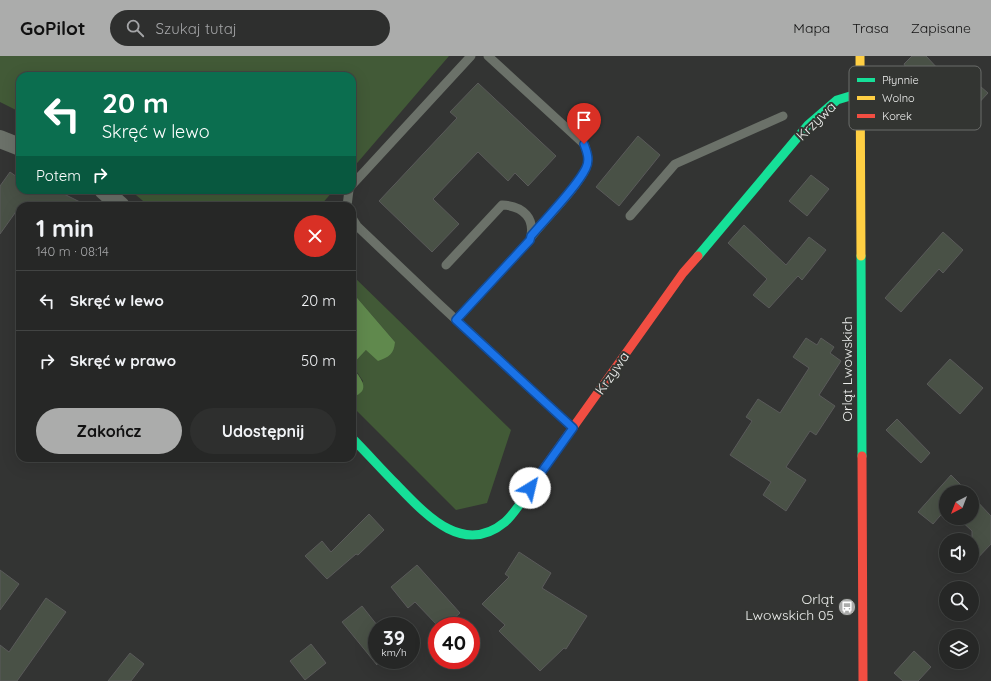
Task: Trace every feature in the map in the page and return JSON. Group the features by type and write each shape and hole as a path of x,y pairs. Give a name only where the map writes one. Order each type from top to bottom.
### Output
{"street":[{"name":"Krzywa","path":"356,442 422,511 443,527 466,535 484,534 506,522 683,273 808,125 837,100 849,96"},
{"name":"Orląt Lwowskich","path":"860,130 863,681"},
{"path":"0,139 16,145"},
{"path":"108,194 116,202"}],"lane":[{"path":"356,182 471,56"},
{"path":"488,56 584,144 588,155 587,167 579,179 531,236"},
{"path":"630,216 675,164 783,116"},
{"path":"446,265 502,205 512,205 523,211 531,222 533,230 530,240 456,320"},
{"path":"356,223 456,320 573,428"}],"shaded area":[{"path":"0,56 449,56 356,164 356,72 16,72 16,110 0,102"},
{"path":"135,194 330,194 324,202 144,202"},
{"path":"356,279 511,430 487,503 456,510 356,410 356,393 363,381 356,371 356,361 366,350 395,342 356,297"},
{"path":"356,297 395,342 392,352 385,358 378,361 366,350 356,361"},
{"path":"356,372 363,384 362,391 356,395"}],"building":[{"path":"912,56 926,56 935,66 905,66 904,64"},
{"path":"478,83 556,156 528,186 515,173 508,181 478,152 433,199 459,224 432,252 379,201 457,118 450,112"},
{"path":"981,87 988,93 981,101"},
{"path":"638,136 660,155 619,206 596,187"},
{"path":"10,172 16,176 16,194 64,194 80,202 16,202 16,212 0,234 0,186"},
{"path":"811,175 829,189 807,216 789,201"},
{"path":"744,225 786,265 809,237 826,250 802,280 798,276 769,308 753,295 767,279 728,243"},
{"path":"943,232 963,250 943,273 939,269 901,312 885,298"},
{"path":"806,338 817,345 821,338 834,347 830,353 841,361 819,395 835,406 816,435 810,431 786,467 806,480 786,511 763,495 771,482 730,455 752,421 746,417 758,399 780,413 809,368 793,357"},
{"path":"950,359 983,388 960,414 927,384"},
{"path":"897,419 930,453 921,463 886,430"},
{"path":"951,475 961,485 942,485"},
{"path":"939,488 939,517 933,524 918,512"},
{"path":"979,503 991,516 991,544 979,557 979,533 972,533 972,531 966,525 979,525"},
{"path":"369,514 384,530 358,555 356,554 327,579 305,556 322,541 331,552"},
{"path":"519,552 551,573 542,588 587,616 566,649 564,648 540,671 499,631 505,625 482,604 509,577 505,574"},
{"path":"417,565 460,613 455,617 429,617 415,602 408,608 391,587"},
{"path":"0,570 19,584 0,610"},
{"path":"46,598 66,612 17,681 0,681 0,645 9,652"},
{"path":"362,606 371,617 368,617 368,654 342,622"},
{"path":"311,644 326,663 305,680 290,661"},
{"path":"914,651 931,667 918,681 903,681 894,673"},
{"path":"130,653 144,664 131,681 108,681"}],"traffic: fast":[{"path":"698,256 808,125 837,100 849,96"},
{"path":"861,256 862,456"},
{"path":"356,442 419,508 446,527 460,533 474,535 489,532 505,522 519,506 542,471"}],"traffic: slow":[{"path":"860,56 860,66"},
{"path":"860,130 861,256"}],"traffic: jam":[{"path":"542,471 683,273 698,256"},
{"path":"862,456 863,681"}],"place":[{"name":"Orląt Lwowskich 05","path":"847,607"}],"route":[{"path":"530,488 573,428 456,320 530,240 531,236 579,179 587,167 588,155 584,144"}]}
